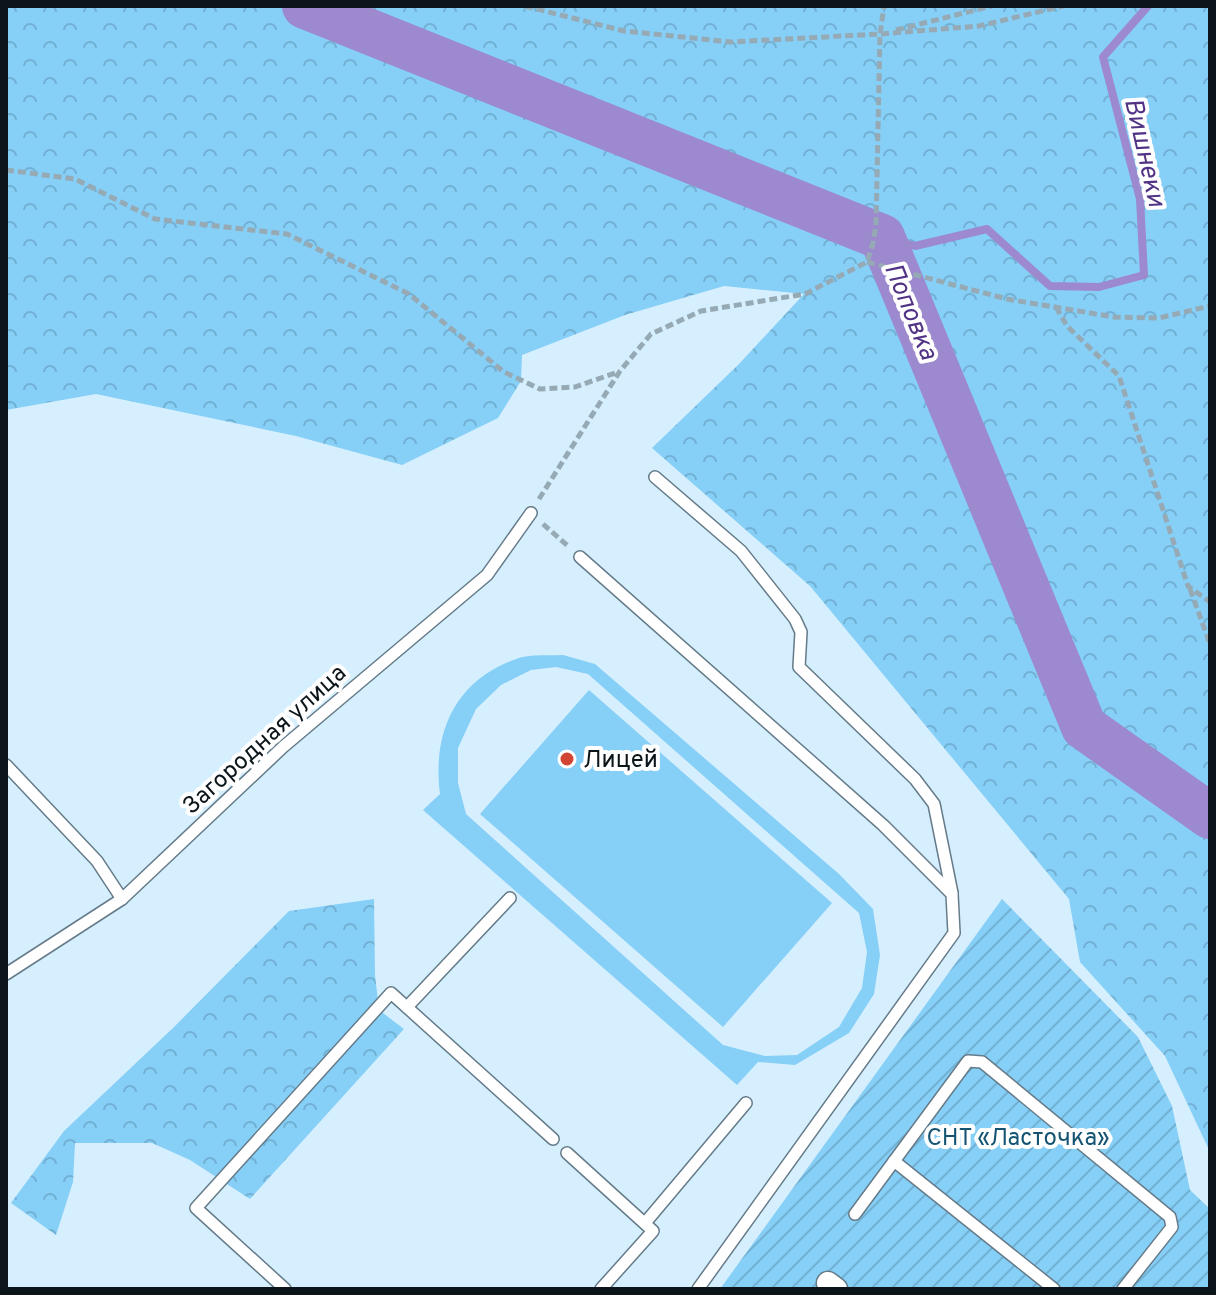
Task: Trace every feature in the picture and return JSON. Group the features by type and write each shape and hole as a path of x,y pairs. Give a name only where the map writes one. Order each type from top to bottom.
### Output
{"lane":[{"path":"655,477 741,551 795,619 801,632 799,667 915,779 934,804 952,894 954,933 698,1289"},
{"name":"Загородная улица","path":"6,974 122,899 283,747 487,575 531,513"},
{"path":"580,557 883,825 952,894"},
{"path":"6,765 97,861 122,899"},
{"path":"407,1007 510,898"},
{"path":"285,1289 196,1208 391,993 553,1139"},
{"path":"855,1214 968,1061 982,1062 1170,1217 1172,1227 1123,1289"},
{"path":"645,1223 746,1103"},
{"path":"567,1153 653,1231 601,1289"},
{"path":"894,1161 1054,1289"}],"path":[{"path":"525,6 624,31 731,42 979,26 1063,6"},
{"path":"867,262 876,225 880,34 884,6"},
{"path":"880,34 992,6"},
{"path":"6,170 75,179 155,219 287,234 409,294 504,372 540,389 575,387 620,371"},
{"path":"580,557 531,513 620,371 651,334 701,311 805,294 867,262 1007,299 1114,317 1159,318 1210,306"},
{"path":"1056,307 1067,326 1119,376 1210,644"},
{"path":"1188,586 1210,602"}],"green space":[{"path":"6,6 1210,6 1210,1152 1165,1056 1080,962 1069,899 810,586 652,448 739,364 804,294 724,286 625,315 522,355 521,381 498,418 402,465 296,436 96,394 6,410"},
{"path":"563,655 595,664 839,874 873,909 880,955 874,994 849,1033 795,1065 758,1062 737,1085 423,810 440,794 440,749 453,710 464,694 497,667 519,658","holes":["556,667 588,674 859,913 867,952 862,988 839,1027 797,1055 765,1056 723,1045 466,814 458,783 458,748 476,709 501,685 531,670"]},
{"path":"589,690 832,903 723,1027 480,814"},
{"path":"374,899 375,975 379,1010 404,1029 250,1199 190,1160 152,1143 75,1143 73,1182 56,1235 11,1203 64,1131 173,1028 289,911"},
{"name":"СНТ «Ласточка»","path":"1002,899 1138,1037 1172,1106 1190,1190 1210,1209 1210,1289 720,1289"}],"waterway":[{"name":"Поповка","path":"305,6 882,237 1084,727 1210,816"},
{"name":"Вишнеки","path":"882,237 915,246 987,229 1050,286 1099,287 1144,275 1140,199 1103,57 1148,6"}],"place":[{"name":"Лицей","path":"567,759"}]}
